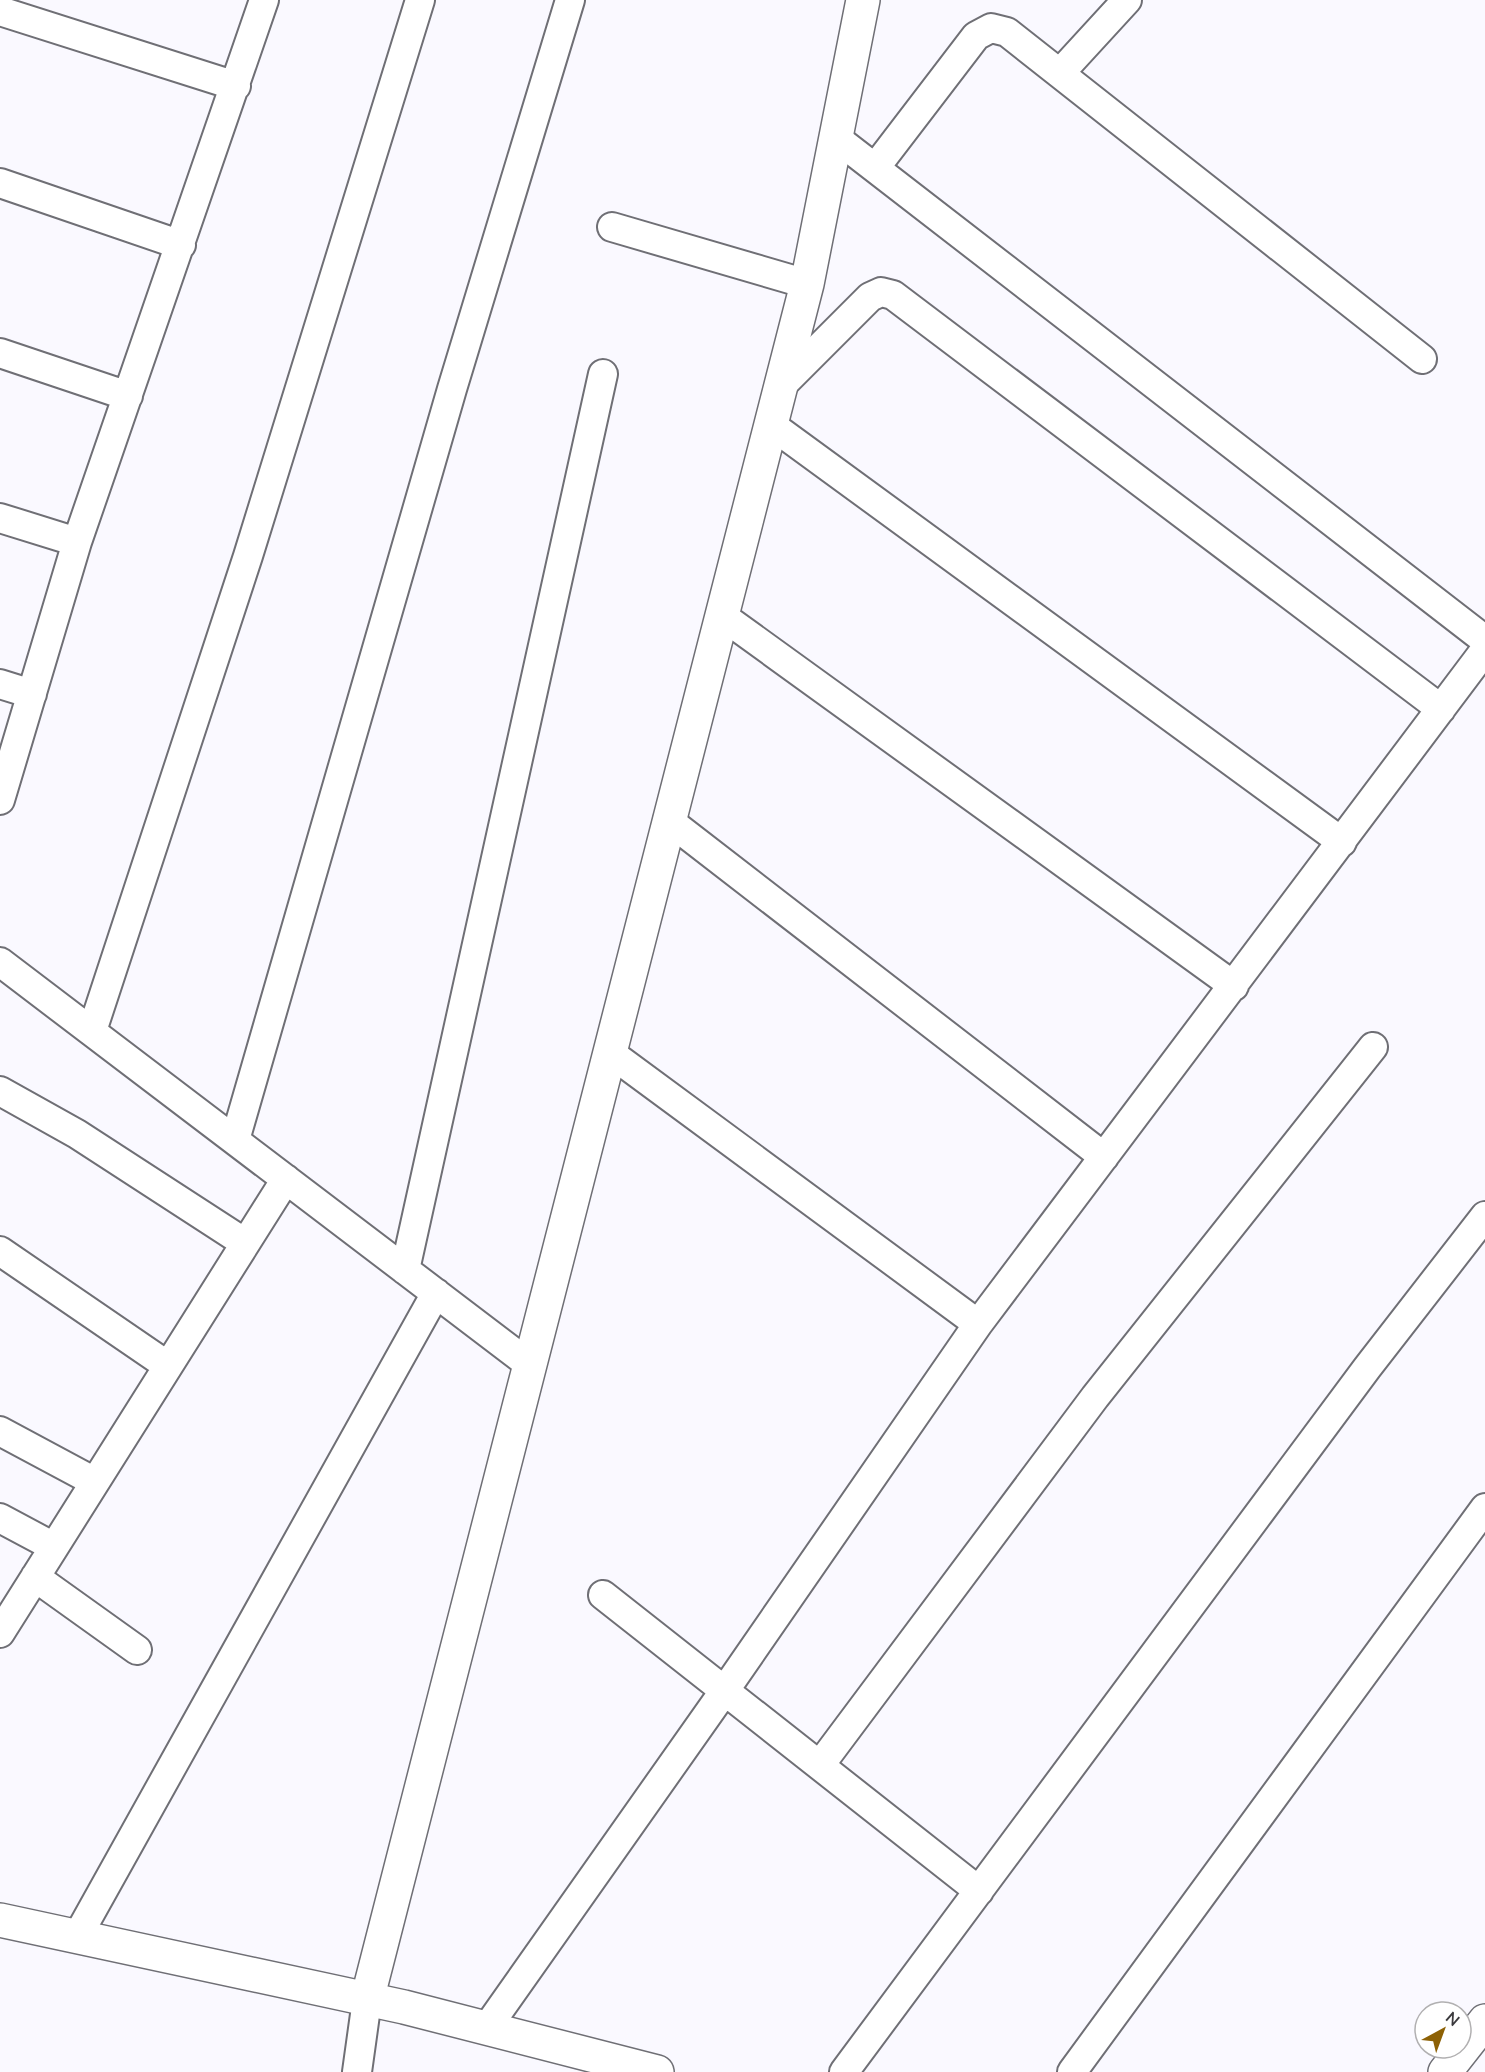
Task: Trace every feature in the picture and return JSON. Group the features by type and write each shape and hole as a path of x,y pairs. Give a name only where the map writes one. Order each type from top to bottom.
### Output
{"street":[{"path":"0,800 77,542 264,0"},
{"path":"92,1031 251,545 420,0"},
{"path":"235,1140 452,389 570,0"},
{"path":"357,2072 367,2000 807,284 863,0"},
{"path":"1060,73 1127,0"},
{"path":"0,11 236,86"},
{"path":"875,168 976,36 991,28 1007,32 1422,359"},
{"path":"836,138 1485,640"},
{"path":"0,183 181,245"},
{"path":"612,227 807,284"},
{"path":"781,386 870,297 881,292 893,295 1441,709"},
{"path":"0,353 128,396"},
{"path":"405,1270 603,375"},
{"path":"770,424 1342,842"},
{"path":"0,518 77,542"},
{"path":"721,615 1234,986"},
{"path":"486,2029 978,1324 1485,650"},
{"path":"0,684 32,694"},
{"path":"668,820 1104,1156"},
{"path":"0,962 529,1364"},
{"path":"820,1765 1095,1397 1373,1047"},
{"path":"609,1052 978,1324"},
{"path":"0,1091 77,1134 245,1243"},
{"path":"0,1633 286,1179"},
{"path":"844,2072 1367,1368 1485,1216"},
{"path":"0,1251 168,1366"},
{"path":"77,1937 436,1293"},
{"path":"0,1431 95,1482"},
{"path":"1072,2072 1485,1508"},
{"path":"0,1518 54,1547"},
{"path":"35,1577 137,1650"},
{"path":"603,1595 979,1891"},
{"path":"0,1920 367,2000 657,2072"},
{"path":"1445,2072 1485,2021"}]}
